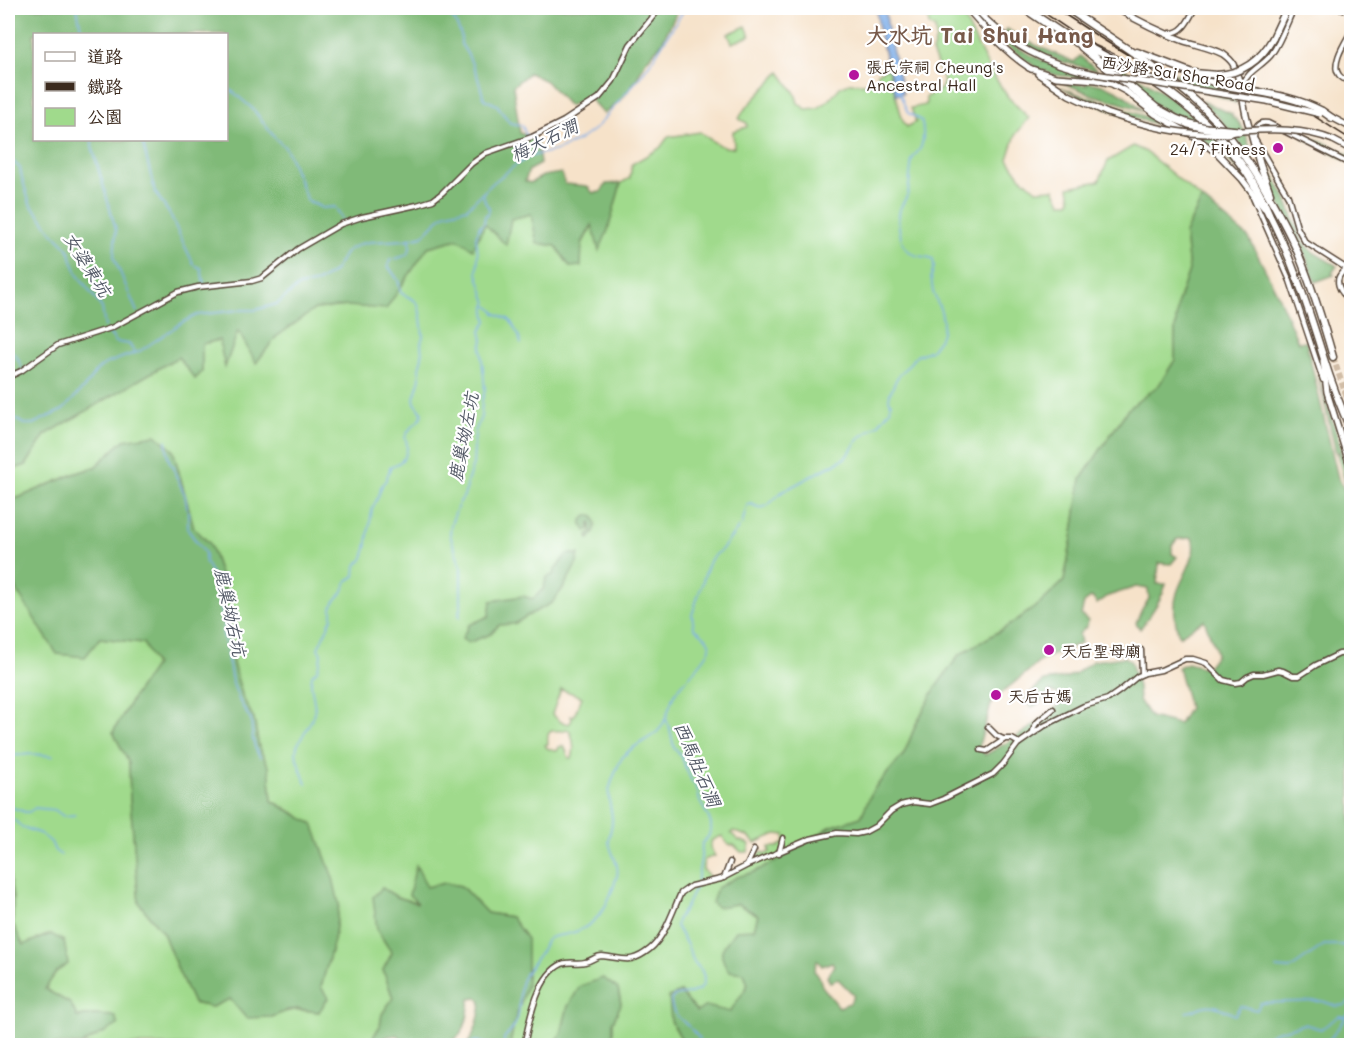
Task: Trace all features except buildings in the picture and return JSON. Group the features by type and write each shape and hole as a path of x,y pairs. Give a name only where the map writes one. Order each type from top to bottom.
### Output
{"highway":[{"path":"1024,8 1076,42 1156,108 1185,123 1239,131"},
{"path":"1076,42 1141,73 1195,112 1220,137 1241,165 1269,214"},
{"path":"1124,82 1138,100"}],"main road":[{"path":"967,8 975,11 988,32 1029,68 1069,95 1107,113 1141,124 1183,132 1223,134 1239,131 1309,132 1333,140 1352,150"},
{"path":"1067,8 1129,49 1184,91 1207,112 1243,154 1275,208 1304,267 1333,357"},
{"path":"1116,8 1166,33 1226,56 1234,67 1245,115 1275,208"},
{"path":"1190,72 1217,75 1238,71 1250,65 1264,52 1287,8"},
{"path":"1341,8 1351,12"},
{"name":"西沙路 Sai Sha Road","path":"975,11 1001,33 1055,64 1095,74 1267,101 1321,113"},
{"path":"1129,49 1217,84 1288,98 1314,106 1321,113 1352,128"},
{"path":"1029,68 1056,77 1106,82 1117,87 1155,114 1209,147 1233,169 1269,214 1282,242 1298,279 1323,356 1352,433"},
{"path":"1323,356 1325,384 1352,472"}],"street":[{"path":"8,377 21,371 55,346 111,328 178,292 194,287 259,279 303,246 341,224 436,198 471,164 486,153 532,137 564,121 599,98 611,84 630,45 660,8"},
{"path":"1166,33 1177,33 1196,8"},
{"path":"1240,87 1247,75 1263,63 1274,50 1294,8"},
{"path":"1352,30 1336,66 1340,77 1352,83"},
{"path":"1349,270 1308,245 1302,238 1288,196 1253,135 1255,129 1263,122 1268,123 1352,165"},
{"path":"1247,185 1290,281 1325,384"},
{"path":"1349,270 1341,274 1338,285 1343,295 1352,301"},
{"path":"1112,652 1121,650 1129,654 1141,650 1142,674"},
{"path":"524,1046 533,1005 553,971 564,964 583,963 598,957 626,960 643,954 660,938 681,893 690,887 724,878 816,837 837,833 865,832 876,826 894,808 903,804 914,802 928,804 943,799 993,774 1019,743 1033,733 1084,706 1108,699 1142,674 1166,668 1185,659 1193,659 1206,663 1223,680 1235,683 1241,682 1252,674 1263,674 1276,670 1298,676 1340,654 1352,653"},
{"path":"1033,733 1037,722 1053,709"},
{"path":"988,727 1004,740"},
{"path":"981,750 987,751 1009,739 1019,743"},
{"path":"778,853 783,838"},
{"path":"747,866 754,850"},
{"path":"724,878 730,862"}],"green space":[{"path":"8,8 679,8 661,44 646,61 636,80 622,99 604,114 588,97 569,106 546,81 529,73 513,86 520,133 537,141 540,164 529,170 525,181 530,183 543,176 561,173 565,184 587,186 593,193 601,192 606,184 621,183 608,230 599,251 592,225 582,243 581,266 570,267 556,246 537,243 531,214 511,219 506,245 485,224 473,249 458,239 428,247 386,309 348,306 315,309 276,337 256,363 238,331 225,367 219,340 202,344 202,372 195,379 178,357 45,435 26,465 8,471"},
{"path":"929,8 952,8 965,20 990,70 1008,97 1029,118 1016,134 1008,159 1020,176 1036,190 1054,189 1061,202 1069,202 1071,199 1069,187 1099,181 1108,161 1133,146 1146,152 1202,199 1185,233 1189,270 1178,303 1175,360 1159,385 1128,409 1081,479 1064,581 1041,603 959,655 916,724 904,754 873,790 861,817 830,827 777,861 754,872 738,904 758,915 744,973 748,985 730,1013 706,1006 697,1012 680,992 671,1021 685,1045 617,1045 613,1035 613,1022 621,1004 618,989 603,978 568,1006 561,1034 554,1045 510,1045 514,1023 511,917 487,913 461,886 445,883 427,887 419,903 397,897 382,888 377,930 392,953 383,970 393,998 382,1014 380,1026 369,1044 336,1043 335,1046 81,1045 99,1035 95,1015 77,1017 71,1004 45,989 56,972 68,964 50,934 23,945 13,924 13,899 8,866 8,565 18,593 100,638 144,643 155,666 113,732 129,763 139,903 163,933 193,1003 212,1007 230,999 272,1017 295,1010 319,1012 321,987 334,940 339,904 298,815 272,801 269,767 259,748 254,719 243,698 233,664 229,601 210,544 194,528 173,450 124,440 95,467 18,498 8,499 8,471 26,465 45,435 178,357 195,378 202,372 202,344 219,340 225,366 238,330 256,363 276,337 315,309 348,306 417,261 428,247 458,239 485,224 531,214 570,267 593,224 599,249 608,230 621,183 630,178 632,164 660,148 668,137 700,132 720,145 734,147 733,131 747,127 747,123 739,119 744,110 780,72 795,93 798,103 806,109 818,108 840,87 849,83 877,83 878,73 888,69 903,121 907,127 916,122 911,108 926,105 926,97 941,89 944,81 932,52 936,39 935,29 929,25 927,10","holes":["561,689 582,697 569,724 561,722 552,714","566,729 570,731 572,737 572,758 569,758 563,746 556,751 545,745 548,744 549,732","733,831 749,837 755,843 776,834 785,835 784,843 777,847 769,847 770,852 765,854 763,852 754,857 754,860 721,877 711,879 703,869 704,860 715,856 710,847 712,840 722,836 728,845 734,845 741,852 748,852 750,844 738,840 731,833"]},
{"path":"746,26 750,36 732,43 728,34"},
{"path":"988,27 1043,61 1109,81 1055,75 1037,68 1006,45"},
{"path":"1007,29 1024,40 1074,62 1080,56 1098,71 1059,61 1041,53 1004,33"},
{"path":"1105,59 1146,82 1185,109 1219,141 1247,179 1214,148 1175,122 1199,130 1147,98 1104,61"},
{"path":"1172,73 1231,83 1236,103 1185,82"},
{"path":"1086,82 1103,85 1117,91 1143,110 1063,83 1087,85"},
{"path":"1061,87 1143,115 1169,127 1113,111"},
{"path":"1202,101 1232,114 1243,130 1253,159 1220,119"},
{"path":"1303,136 1321,141 1351,156 1351,163 1304,138"},
{"path":"1260,152 1284,194 1302,240 1313,252 1337,266 1332,273 1334,275 1315,282 1304,251 1276,197"},
{"path":"1202,199 1249,238 1277,293 1298,342 1306,341 1338,478 1351,502 1351,1045 685,1045 671,1021 669,997 680,992 697,1012 706,1006 730,1012 748,985 744,973 729,971 722,958 722,949 736,930 754,929 758,915 738,904 717,907 712,903 717,888 737,877 777,861 830,827 861,817 873,790 904,754 916,724 936,687 959,655 1041,603 1064,581 1081,479 1128,409 1159,385 1175,360 1178,303 1189,270 1185,233","holes":["1192,538 1194,545 1192,559 1176,598 1176,626 1179,636 1204,620 1216,655 1206,668 1188,663 1178,667 1189,708 1179,724 1150,717 1139,700 1131,662 1125,657 1093,661 1075,674 1044,681 1027,696 1026,701 1032,707 1040,703 1049,691 1065,696 1061,703 1029,728 985,755 979,745 992,701 1043,659 1081,643 1079,634 1087,626 1088,621 1081,615 1084,603 1092,597 1097,604 1108,596 1136,587 1148,589 1149,599 1136,623 1140,629 1158,602 1166,584 1157,584 1159,563 1171,564 1177,557 1172,554 1172,546 1177,539","817,960 822,966 832,962 834,965 827,977 830,982 838,979 854,995 850,1003 839,1007 822,986 819,976 814,971"]},
{"path":"1318,374 1342,451 1336,453"},
{"path":"156,435 173,450 194,528 210,544 229,601 233,664 243,698 254,719 259,748 269,767 272,801 313,824 333,878 339,904 334,940 321,987 328,998 319,1012 298,1009 288,1010 272,1017 246,1018 230,999 212,1007 193,1003 163,933 139,903 129,763 113,732 155,665 143,643 100,638 85,657 57,654 18,593 8,565 8,499 18,498 95,467 124,440"},
{"path":"1342,453 1351,479 1351,493 1337,454"},
{"path":"592,515 596,524 589,539 591,522 586,531 582,524 582,520"},
{"path":"567,554 579,554 577,563 552,603 514,624 499,625 491,634 468,643 462,639 469,625 489,616 491,601 523,596 533,599 543,589 547,577 553,575"},
{"path":"416,865 427,887 445,883 461,886 487,913 511,917 527,939 527,985 514,1023 510,1045 467,1045 478,1019 481,1002 478,998 470,999 465,1026 456,1038 449,1041 428,1036 421,1045 407,1045 397,1035 386,1037 373,1045 335,1045 336,1043 369,1044 380,1026 382,1014 393,998 383,970 392,953 377,930 373,897 382,888 397,897 418,903 409,895"},
{"path":"8,866 13,899 13,924 23,945 51,934 64,941 68,964 56,972 45,989 71,1004 77,1017 115,1016 118,1025 81,1045 8,1045"},
{"path":"603,978 618,989 621,1004 613,1022 613,1035 617,1045 554,1045 561,1034 568,1006 580,986"}],"water":[{"path":"876,8 885,8 889,36 903,93 896,95 880,37"}],"waterway":[{"path":"77,8 82,33"},
{"path":"443,8 455,21 461,35 461,44 477,75 484,99 497,105 510,123 522,125 526,135 529,136"},
{"name":"梅大石澗","path":"8,411 24,424 33,424 63,410 96,371 105,364 140,351 197,315 255,310 277,304 299,286 318,282 335,271 348,250 360,244 423,236 442,216 467,208 517,164 531,156 558,150 581,139 596,128 640,77 685,8"},
{"path":"228,88 253,109 275,138 286,148 307,200 322,208 335,207 343,221"},
{"path":"742,524 747,505 751,504 760,508 767,506 782,492 845,458 859,438 878,425 890,410 890,393 897,378 916,356 931,350 940,338 943,321 933,292 931,277 934,267 933,259 911,253 904,245 900,233 900,209 907,194 912,160 923,141 923,126 921,120 908,113 899,92"},
{"path":"92,141 116,230 114,258 137,312"},
{"path":"142,141 155,192 169,213 194,265 201,268 204,284"},
{"name":"女婆東坑","path":"8,157 20,168 30,204 67,247 78,275 102,308 105,327"},
{"name":"鹿巢坳左坑","path":"460,618 461,567 450,535 451,524 464,496 473,465 475,432 481,417 485,391 481,331 487,321 485,312 487,303 477,273 476,237 489,212 483,193"},
{"path":"306,784 296,753 297,746 312,719 315,708 311,684 312,675 320,663 321,654 318,648 332,618 334,602 342,593 347,581 355,576 356,565 362,560 366,549 372,509 382,485 391,466 399,463 406,454 405,438 422,415 414,398 420,378 419,368 422,357 421,317 418,304 401,293 398,280 388,266 390,260 409,252 410,239"},
{"path":"488,306 495,313 510,320 521,344"},
{"path":"109,333 116,342 129,344 135,353"},
{"path":"8,349 16,355 22,368"},
{"name":"鹿巢坳右坑","path":"166,440 170,463 174,467 185,495 188,530 205,553 205,561 215,580 225,626 223,632 232,681 240,702 251,720 253,740 260,757"},
{"path":"504,1046 504,1038 518,1018 522,980 546,941 587,926 606,905 618,872 609,842 612,822 609,792 612,780 622,758 662,727 677,690 709,652 708,641 694,628 692,615 711,559 739,527"},
{"name":"西馬肚石澗","path":"666,719 674,748 682,757 711,824 708,837 702,843 697,882"},
{"path":"8,756 32,754 53,756"},
{"path":"8,806 25,812 35,808 55,810 63,816 75,815"},
{"path":"8,815 22,827 41,834 61,855"},
{"name":"西馬肚石澗","path":"689,1027 675,1013 671,1000 674,996 699,990 703,985 702,971 694,962 676,926 696,886"},
{"path":"1276,968 1290,969 1324,945 1343,945 1352,949"},
{"path":"1186,1012 1210,1005 1235,1015 1240,1006 1257,1010 1260,1003 1322,1001 1336,1006 1345,1005 1352,1000"},
{"path":"1317,1046 1330,1039 1352,1009"},
{"path":"1236,1046 1304,1024 1321,1029 1339,1016 1346,1017"},
{"name":"西馬肚石澗","path":"691,1029 699,1038 702,1046"},
{"path":"357,1046 358,1038"},
{"path":"464,1046 477,1041 492,1046"},
{"path":"430,1046 434,1044 437,1046"}],"tunnel":[{"path":"1333,357 1352,413"},
{"path":"1344,390 1352,403"}],"railway":[{"path":"1037,8 1116,57 1146,68 1231,81 1259,88 1295,105 1352,140"},
{"path":"1055,8 1128,55"}],"place":[{"name":"張氏宗祠 Cheung's Ancestral Hall","path":"854,75"},
{"name":"24/7 Fitness","path":"1278,148"},
{"name":"天后聖母廟","path":"1049,650"},
{"name":"天后古媽","path":"996,695"}],"district":[{"name":"大水坑 Tai Shui Hang","path":"980,34"}]}
